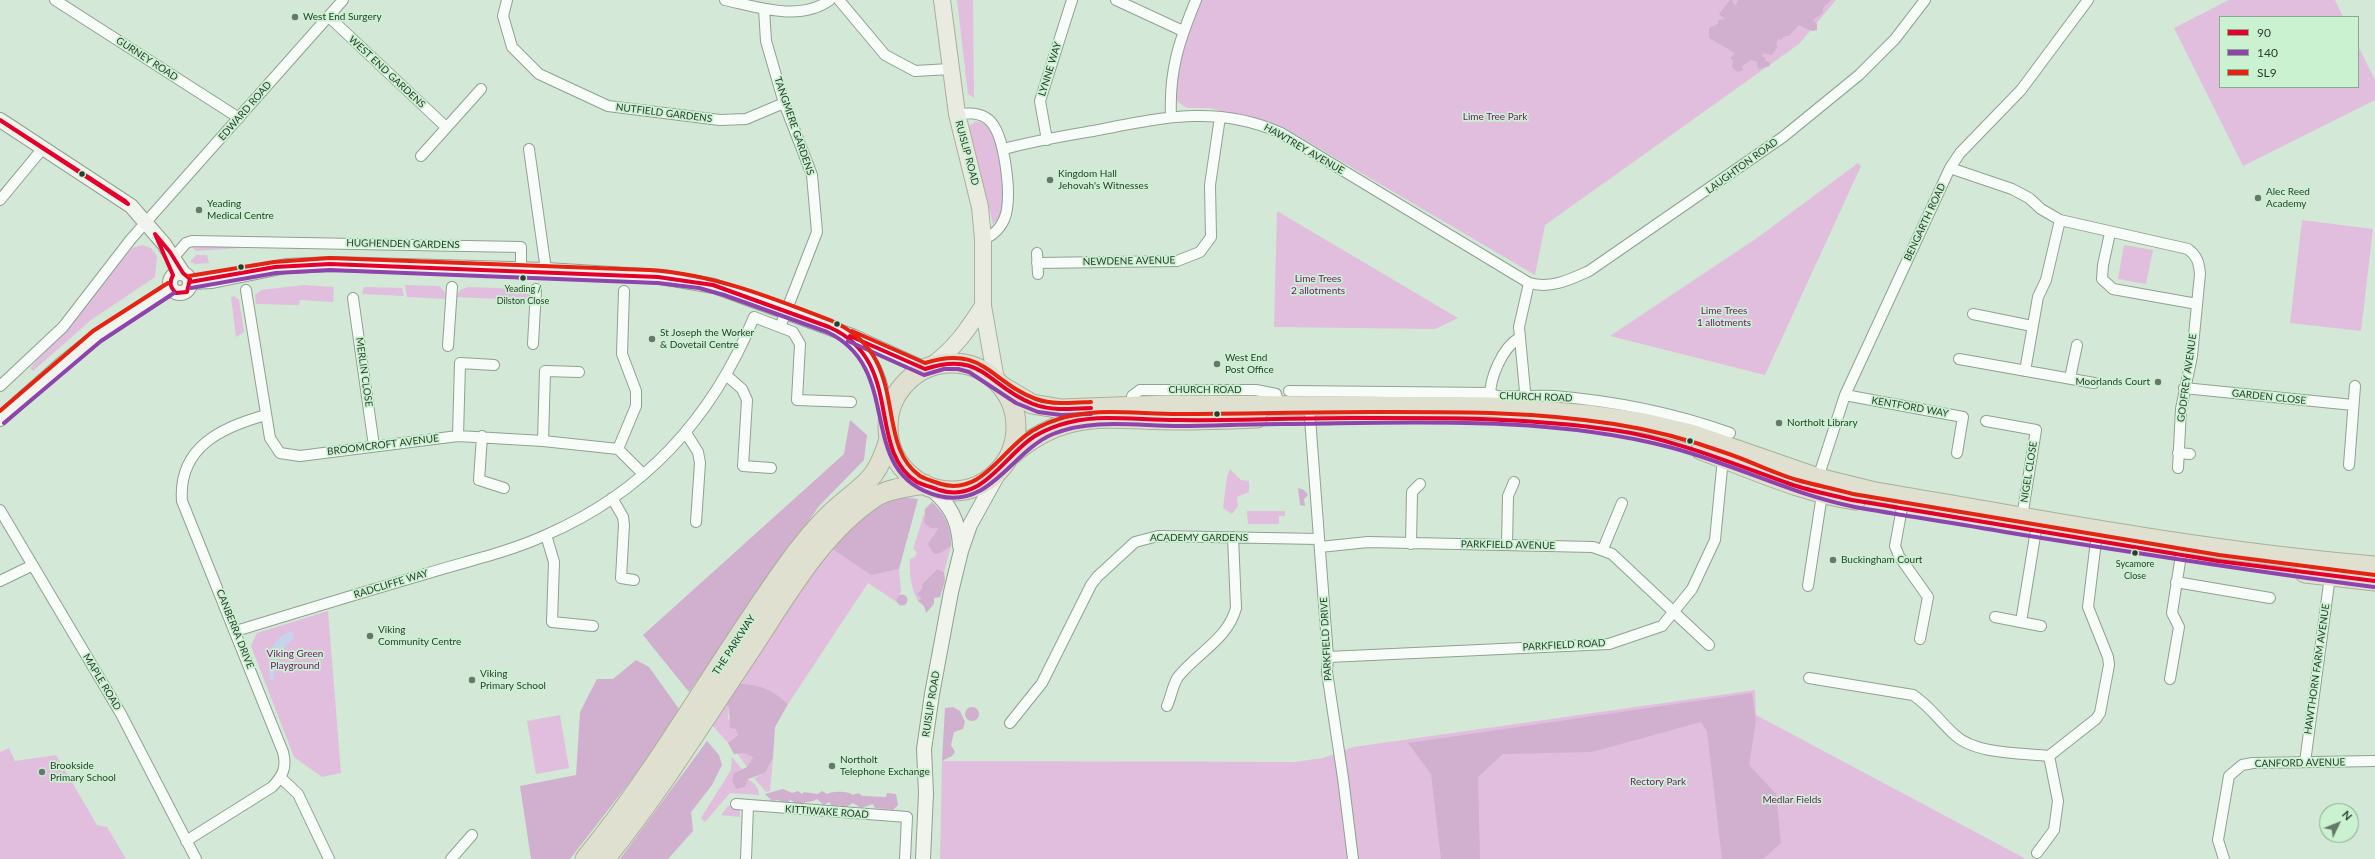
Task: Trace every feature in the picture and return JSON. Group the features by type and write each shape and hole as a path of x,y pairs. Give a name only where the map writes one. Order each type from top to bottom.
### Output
{"highway":[{"path":"1005,463 1016,428 1015,413 1009,398 998,382 977,368 961,364 944,363 928,368 909,380 897,393 890,410 888,433 898,461 906,472 927,486 958,491 974,488 989,480 1027,441 1047,430 1078,420 1108,418 1179,420 1491,418 1552,422 1641,434 1687,446 1723,458 1763,475 1822,494 2181,555 2375,581"},
{"name":"CHURCH ROAD","path":"998,382 1032,404 1054,409 1284,399 1490,400 1526,402 1674,430 1725,445 1818,478 1871,491 2257,555 2375,566"},
{"name":"THE PARKWAY","path":"714,691 785,568 808,538 833,511 866,484 876,473 888,433"},
{"name":"THE PARKWAY","path":"605,859 714,691 819,550 854,514 878,495 899,488 927,486"},
{"name":"THE PARKWAY","path":"585,859 673,753"}],"main road":[{"name":"RUISLIP ROAD","path":"942,0 957,114 980,207 983,239 983,306 998,382"},
{"path":"928,368 950,352 960,341 983,306"}],"street":[{"name":"GURNEY ROAD","path":"55,0 240,118"},
{"name":"EDWARD ROAD","path":"146,222 240,118 343,0"},
{"name":"NUTFIELD GARDENS","path":"507,0 503,16 512,47 539,74 608,106 720,120 746,119 784,103"},
{"path":"725,0 764,9 796,12 821,6 830,0"},
{"path":"839,0 884,55 915,71 950,69"},
{"name":"LYNNE WAY","path":"1048,140 1040,101 1072,0"},
{"path":"1116,0 1183,31"},
{"path":"1171,116 1171,74 1183,31 1196,0"},
{"name":"LAUGHTON ROAD","path":"1529,284 1540,286 1556,285 1589,271 1702,195 1783,137 1859,76 1895,39 1925,0"},
{"name":"BENGARTH ROAD","path":"1818,478 1845,395 1950,168 1960,153 2021,90 2088,0"},
{"name":"TANGMERE GARDENS","path":"764,9 766,41 784,103 812,175 817,232 803,273 785,311"},
{"name":"WEST END GARDENS","path":"328,16 446,127"},
{"path":"420,156 481,88"},
{"path":"957,114 977,114 989,120 998,133 1004,149 1007,209 1001,226 994,233 983,239"},
{"name":"HAWTREY AVENUE","path":"1004,149 1171,116 1220,117 1261,124 1281,133 1529,284"},
{"name":"NEWDENE AVENUE","path":"1038,274 1037,258 1177,261 1200,252 1211,237 1210,185 1220,117"},
{"path":"0,120 125,202 146,222 174,257 179,280"},
{"path":"0,200 43,148"},
{"path":"530,149 546,270"},
{"name":"GODFREY AVENUE","path":"1950,168 2012,189 2029,198 2041,209 2060,220 2110,233 2188,249 2195,255 2200,263 2200,274 2192,356 2184,388 2178,468"},
{"path":"2025,371 2038,297 2048,274 2060,220"},
{"path":"0,386 62,327 146,222"},
{"path":"2110,233 2103,265 2102,279 2113,289 2197,304"},
{"path":"159,240 159,246 179,280"},
{"name":"HUGHENDEN GARDENS","path":"174,257 186,243 192,241 521,247 521,270"},
{"path":"0,419 62,364 97,336 179,280 212,280 286,266 333,264 546,270 688,280 714,286 785,311 928,368"},
{"path":"1526,402 1520,338 1520,319 1529,284"},
{"path":"448,346 452,287"},
{"path":"533,344 536,288"},
{"name":"BROOMCROFT AVENUE","path":"246,290 270,438 280,453 300,456 458,436 482,436 618,449"},
{"path":"624,291 622,354 636,391 636,406 618,449 643,474"},
{"name":"MERLIN CLOSE","path":"353,298 374,446"},
{"path":"780,327 785,311"},
{"path":"1973,314 2032,326"},
{"name":"RADCLIFFE WAY","path":"236,631 516,547 546,535 581,518 612,498 643,474 686,433 707,407 726,375 754,318 793,332 800,344 797,400 851,402"},
{"path":"842,333 860,347 874,366 882,387 888,433"},
{"path":"1490,400 1497,368 1510,345 1520,338"},
{"path":"2070,378 2077,345"},
{"path":"1958,358 2094,383"},
{"path":"458,436 460,363 494,364"},
{"path":"543,441 545,372 579,372"},
{"path":"726,375 742,389 747,400 743,466 771,468"},
{"path":"2349,465 2354,386"},
{"name":"GARDEN CLOSE","path":"2184,388 2353,405"},
{"name":"KENTFORD WAY","path":"1845,395 1963,417 1957,453"},
{"name":"CHURCH ROAD","path":"1526,402 1591,400 1647,410 1730,433"},
{"name":"CANBERRA DRIVE","path":"266,415 242,422 200,447 190,458 181,485 182,501 236,631 286,760 281,778"},
{"name":"PARKFIELD DRIVE","path":"1310,418 1328,657 1327,672 1343,778 1353,859"},
{"name":"NIGEL CLOSE","path":"1986,421 2036,430 2022,517"},
{"path":"686,433 698,452 700,463 696,522"},
{"path":"482,436 480,480 504,488"},
{"path":"2178,453 2190,454"},
{"name":"PARKFIELD ROAD","path":"1328,657 1609,644 1662,626 1698,579 1715,540 1723,458"},
{"name":"RUISLIP ROAD","path":"923,859 926,793 924,750 932,694 961,551 975,514 1005,463"},
{"path":"1507,545 1508,496 1514,482"},
{"path":"1411,544 1412,492 1420,484"},
{"name":"RUISLIP ROAD","path":"927,486 946,503 956,518 961,551"},
{"path":"612,498 623,517 624,525 621,578 634,580"},
{"path":"1808,586 1821,501"},
{"path":"1602,549 1622,503"},
{"path":"1902,508 1895,546 1899,556 1928,597 1920,638"},
{"name":"MAPLE ROAD","path":"0,510 121,714 196,859"},
{"path":"2020,622 2036,530"},
{"path":"546,535 554,562 552,622 593,626"},
{"name":"ACADEMY GARDENS","path":"1010,723 1048,673 1091,585 1135,542 1158,536 1233,537 1320,543"},
{"path":"1168,706 1177,678 1227,629 1234,618 1236,608 1233,537"},
{"path":"1809,678 1913,695 1923,702 1955,736 1974,747 2049,756 2096,720 2103,706 2109,665 2108,657 2088,607 2096,541"},
{"name":"PARKFIELD AVENUE","path":"1320,543 1368,542 1594,547 1602,549 1612,554 1709,645"},
{"path":"2170,679 2179,627 2172,613 2181,555"},
{"path":"0,581 32,566"},
{"name":"HAWTHORN FARM AVENUE","path":"2305,762 2330,576"},
{"path":"2176,582 2270,598"},
{"path":"1995,617 2041,626"},
{"path":"2036,853 2054,830 2058,801 2049,756"},
{"name":"CANFORD AVENUE","path":"2224,859 2218,840 2229,776 2242,765 2254,763 2375,761"},
{"path":"186,841 272,787 281,778 298,794 329,859"},
{"name":"KITTIWAKE ROAD","path":"736,804 907,817 905,859"},
{"path":"746,859 748,806"},
{"path":"451,859 472,835"}],"green space":[{"path":"957,0 973,0 974,98 968,94"},
{"name":"Lime Tree Park","path":"1202,0 1836,0 1799,44 1545,225 1535,275 1283,127 1210,108 1187,108 1178,102 1174,91 1188,33"},
{"path":"2229,0 2335,0 2343,16 2219,16 2219,88 2359,88 2359,48 2375,80 2375,100 2243,166 2174,28"},
{"path":"976,121 984,124 991,130 998,147 1000,157 1003,211 993,224 969,126"},
{"name":"Lime Trees 1 allotments","path":"1858,163 1861,166 1765,375 1610,336 1757,238"},
{"name":"Lime Trees 2 allotments","path":"1277,211 1458,318 1435,329 1274,327"},
{"path":"2302,220 2373,229 2361,331 2290,323"},
{"path":"239,242 240,248 196,251 190,245"},
{"path":"142,245 151,248 157,256 155,277 91,320 33,371 30,368 71,324 132,248"},
{"path":"2124,245 2153,250 2146,284 2118,279"},
{"path":"196,255 207,255 209,263 196,264 190,262"},
{"path":"304,285 334,287 333,302 300,300 299,305 256,304 255,295 261,290"},
{"path":"405,285 439,286 445,292 445,299 407,297"},
{"path":"364,287 402,288 404,296 362,294"},
{"path":"468,287 524,289 530,296 530,302 499,302 499,299 456,297 460,290"},
{"path":"234,296 239,300 244,332 236,337 231,297"},
{"path":"1230,469 1241,480 1249,481 1249,492 1237,497 1238,506 1232,514 1223,508 1227,477"},
{"path":"1247,511 1285,511 1285,516 1279,516 1279,524 1248,524"},
{"path":"924,514 924,523 938,528 932,536 941,553 951,546 944,572 937,569 922,584 921,597 918,601 911,581 910,559 915,557 917,552 913,549"},
{"path":"828,546 871,574 899,569 901,592 897,598 898,603 868,583 788,704 764,688 735,683"},
{"name":"Viking Green Playground","path":"328,611 341,773 322,777 294,757 251,646 257,633"},
{"name":"Rectory Park","path":"1755,690 1756,715 2026,859 940,859 942,761 1295,762 1323,758 1354,747"},
{"path":"723,700 729,707 728,718 738,735 728,743 711,724"},
{"path":"560,715 569,768 536,774 527,721"},
{"path":"9,748 15,761 56,755 97,825 107,827 126,859 0,859 0,752"},
{"path":"737,753 743,753 753,757 747,767"},
{"path":"732,757 742,769 734,773 754,783 759,795 730,793 705,822 701,818 731,770"},
{"path":"773,758 770,791 766,792 754,778 765,773"},
{"path":"728,806 734,806 740,811 740,817 721,815"}],"shaded area":[{"path":"1730,0 1732,0 1735,6 1738,0 1831,0 1823,8 1823,13 1813,20 1817,24 1817,30 1812,31 1799,25 1789,36 1785,36 1781,40 1778,39 1776,45 1778,46 1772,55 1763,53 1762,57 1766,58 1765,61 1769,62 1770,66 1758,69 1757,62 1751,60 1742,66 1743,70 1737,72 1732,67 1733,60 1730,58 1735,53 1709,38 1709,28 1718,24 1718,20 1725,19 1719,14"},
{"path":"850,420 867,435 864,460 819,506 689,692 643,635 844,454"},
{"path":"1298,488 1304,490 1308,495 1304,499 1305,506 1300,505"},
{"path":"895,496 918,499 899,569 871,575 828,546 862,513"},
{"path":"932,502 944,516 949,527 951,539 951,546 941,553 934,554 928,544 938,528 930,528 924,523 925,509"},
{"path":"937,569 944,572 945,581 940,597 934,598 934,604 926,613 924,606 918,601 921,598 917,594 922,589 922,584"},
{"path":"902,594 906,596 908,600 906,604 902,606 898,604 896,600 898,596"},
{"path":"636,660 649,667 679,709 663,739 570,859 531,859 520,786 576,775 580,712 597,679 613,679"},
{"path":"735,683 764,688 788,704 775,727 773,758 765,773 748,779 745,787 736,789 732,780 734,773 747,767 753,757 743,753 734,754 728,743 738,735 735,729 730,728 729,707 723,700"},
{"path":"1752,693 1756,721 1749,765 1776,794 1781,843 1763,859 1722,859 1707,731 1701,722 1592,752 1503,754 1478,777 1480,859 1441,859 1431,774 1408,743"},
{"path":"953,707 960,711 965,722 963,729 954,732 951,745 955,752 952,756 942,761 945,708"},
{"path":"972,707 977,709 979,714 977,719 972,721 967,719 965,714 967,709"},
{"path":"707,741 719,755 722,765 712,785 691,812 693,831 668,859 620,859"},
{"path":"783,789 792,793 798,791 802,794 804,792 818,794 822,791 827,794 840,792 853,795 858,793 863,796 886,797 887,793 896,794 898,805 893,810 875,808 873,804 861,808 853,803 844,808 840,805 833,807 829,802 824,805 817,799 797,805 791,800 786,803 777,800 772,801 765,794"}],"water":[{"path":"288,632 293,632 293,638 278,655 273,681 269,679 271,652 276,642"}],"transit line":[{"name":"90","path":"0,120 125,201 128,204 0,120"},
{"name":"90","path":"155,234 170,252 183,273 190,279 187,292 176,293 172,289 171,280 173,275 155,234"},
{"name":"SL9","path":"189,276 274,262 330,258 649,270 696,276 742,288 832,321 857,337 873,356 883,377 897,442 906,461 920,476 941,484 955,486 968,483 980,477 991,469 1021,439 1032,431 1050,422 1079,414 1100,412 1179,414 1347,412 1523,414 1629,426 1657,432 1712,448 1797,480 1853,494 2219,555 2375,575"},
{"name":"90","path":"190,282 275,267 330,264 658,277 713,285 829,327 853,342 868,361 877,382 892,449 901,467 917,482 939,490 954,492 968,490 981,484 1024,444 1043,431 1070,422 1088,419 1116,418 1199,420 1417,418 1515,420 1613,430 1659,439 1703,452 1813,491 1852,500 2218,561 2375,581"},
{"name":"140","path":"191,288 276,273 330,270 658,283 699,288 724,295 827,332 851,349 866,370 875,394 886,444 896,466 912,484 939,496 957,498 973,494 987,487 1038,442 1053,434 1068,429 1099,424 1179,426 1427,422 1526,425 1622,437 1669,447 1716,461 1784,487 1855,507 2143,554 2374,587"},
{"name":"SL9","path":"0,411 93,331 168,283"},
{"name":"140","path":"4,423 101,341 174,293"},
{"name":"SL9","path":"852,331 925,363 945,358 960,358 973,362 985,368 1020,392 1042,401 1056,403 1091,402"},
{"name":"90","path":"850,336 925,369 944,364 960,364 973,367 1018,397 1033,404 1047,408 1091,408"},
{"name":"140","path":"848,341 924,375 944,369 958,369 969,372 1016,403 1038,412 1061,415 1091,414"}],"place":[{"name":"West End Surgery","path":"295,17"},
{"name":"Kingdom Hall Jehovah's Witnesses","path":"1050,180"},
{"name":"Alec Reed Academy","path":"2258,198"},
{"name":"Yeading Medical Centre","path":"199,210"},
{"name":"Yeading / Dilston Close","path":"523,278"},
{"name":"St Joseph the Worker & Dovetail Centre","path":"652,339"},
{"name":"West End Post Office","path":"1217,364"},
{"name":"Moorlands Court","path":"2158,382"},
{"name":"Northolt Library","path":"1779,423"},
{"name":"Sycamore Close","path":"2135,553"},
{"name":"Buckingham Court","path":"1833,560"},
{"name":"Viking Community Centre","path":"370,636"},
{"name":"Viking Primary School","path":"472,680"},
{"name":"Northolt Telephone Exchange","path":"832,766"},
{"name":"Brookside Primary School","path":"42,772"}],"park label":[{"name":"Medlar Fields","path":"1792,800"}]}
